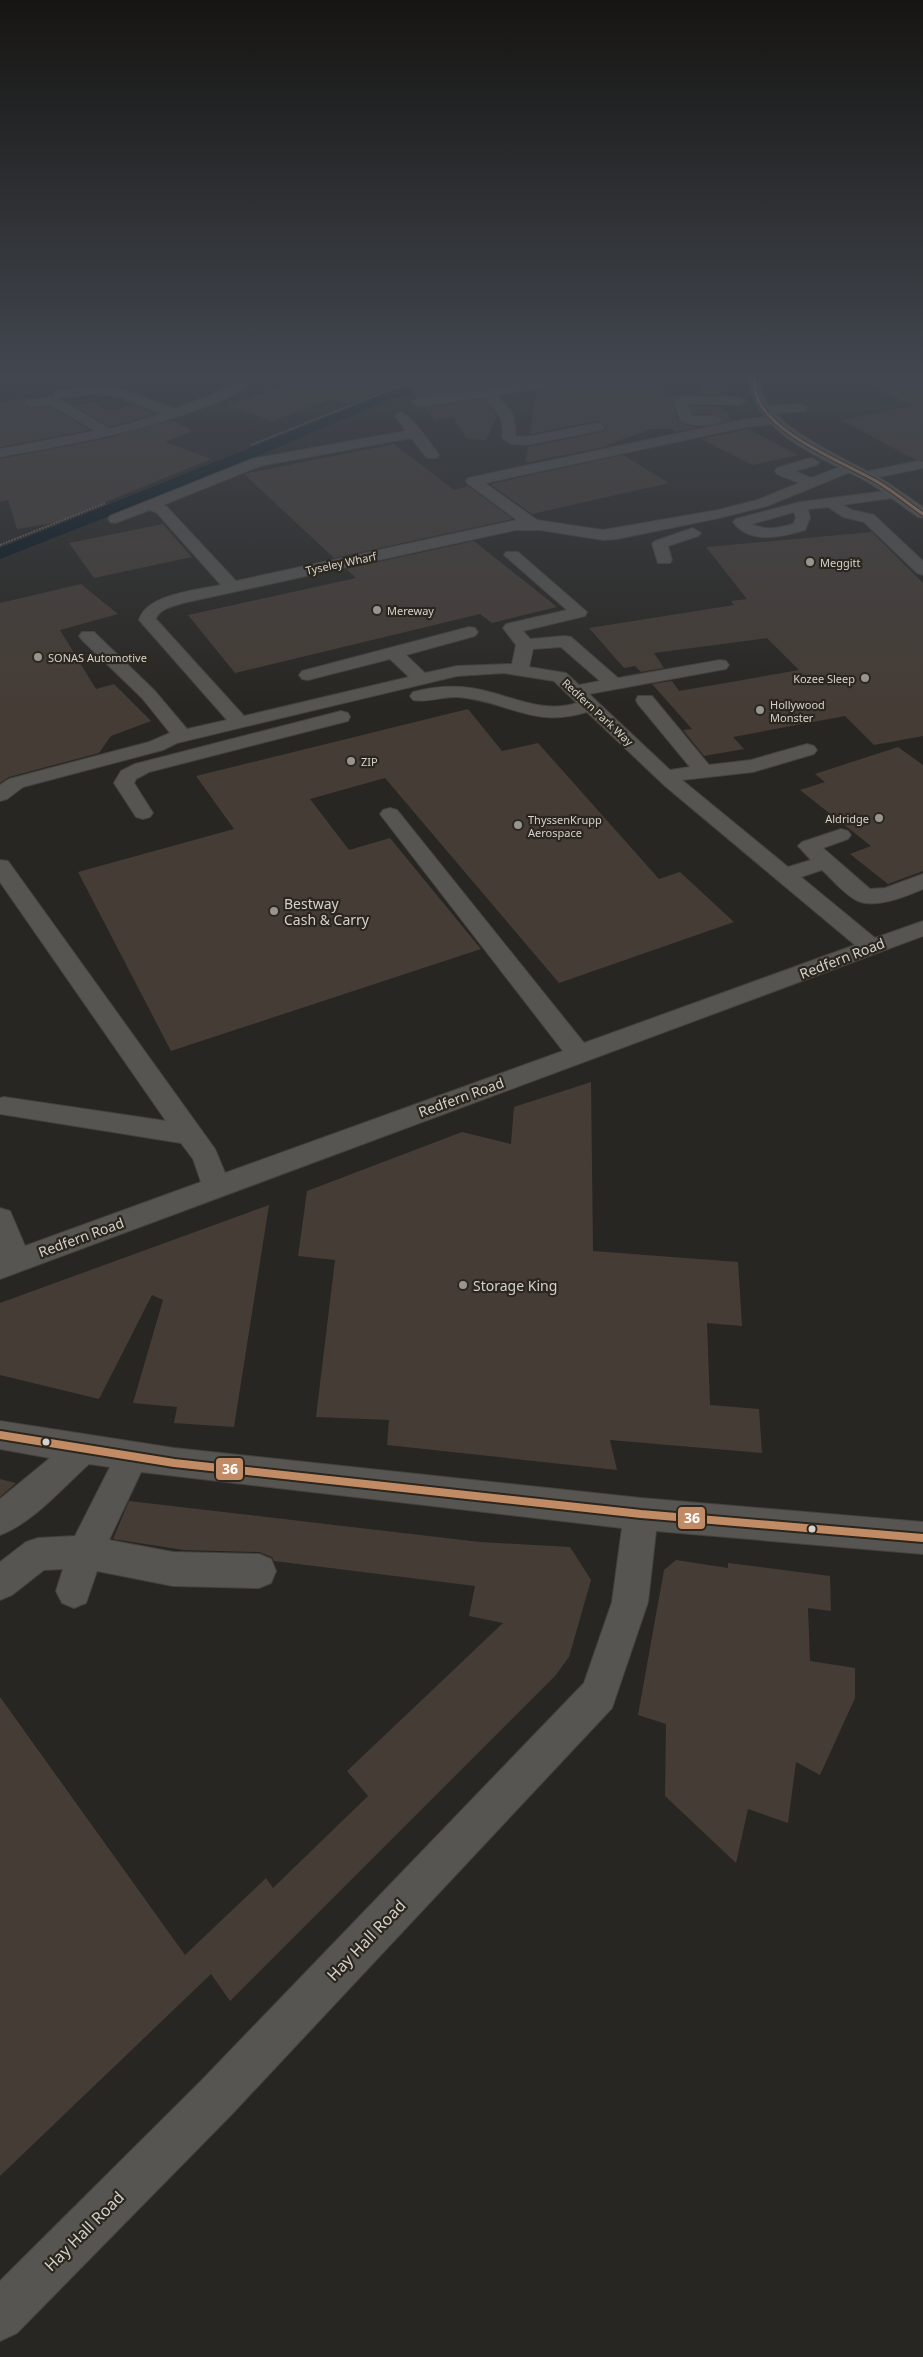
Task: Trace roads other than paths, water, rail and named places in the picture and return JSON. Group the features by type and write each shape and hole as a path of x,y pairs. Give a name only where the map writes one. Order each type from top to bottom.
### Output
{"main road":[{"path":"886,489 923,514"}],"street":[{"path":"130,528 124,520 116,518 189,489"},
{"path":"484,489 533,525"},
{"name":"Tyseley Wharf","path":"239,722 147,620 149,613 159,606 178,599 516,525 533,525 594,534 617,534 719,514 762,503 796,489"},
{"path":"664,560 660,544 705,530 800,506 894,494"},
{"path":"830,502 848,514 869,518 923,570"},
{"path":"150,505 162,510 232,587"},
{"path":"741,522 746,528 757,532 780,533 800,527 803,518 800,506"},
{"path":"512,555 579,612 512,628 525,645"},
{"path":"308,676 469,632"},
{"path":"88,636 148,694 176,737 179,759"},
{"path":"525,645 565,641 613,683"},
{"path":"519,670 525,645"},
{"path":"394,653 421,679"},
{"path":"575,690 720,665"},
{"name":"Redfern Park Way","path":"0,794 16,783 156,746 176,737 457,671 504,668 560,677 667,776 872,947"},
{"path":"143,813 124,783 128,775 142,768 436,692 455,690 476,693 550,714 571,711 590,705"},
{"path":"645,700 704,772"},
{"path":"667,776 753,766 806,750"},
{"path":"390,814 579,1054"},
{"path":"841,835 809,846 865,896 888,896 923,882"},
{"path":"740,864 762,856"},
{"path":"785,875 825,862"},
{"path":"0,866 204,1156 217,1187"},
{"name":"Redfern Road","path":"8,1264 923,928"},
{"path":"4,1106 189,1134"},
{"path":"0,1220 8,1264"},
{"path":"0,1435 82,1450 174,1463 641,1514 923,1538"},
{"path":"0,1519 25,1500 82,1450"},
{"path":"74,1591 85,1552 132,1457"},
{"name":"Hay Hall Road","path":"0,2316 216,2098 599,1695 630,1602 641,1514"},
{"path":"0,1583 38,1554 85,1552 174,1569 259,1571"}],"place":[{"name":"Meggitt","path":"810,562"},
{"name":"Mereway","path":"377,610"},
{"name":"SONAS Automotive","path":"38,657"},
{"name":"Kozee Sleep","path":"865,678"},
{"name":"Hollywood Monster","path":"760,710"},
{"name":"ZIP","path":"351,761"},
{"name":"Aldridge","path":"879,818"},
{"name":"ThyssenKrupp Aerospace","path":"518,825"},
{"name":"Bestway Cash & Carry","path":"274,911"},
{"name":"Storage King","path":"463,1285"}]}
